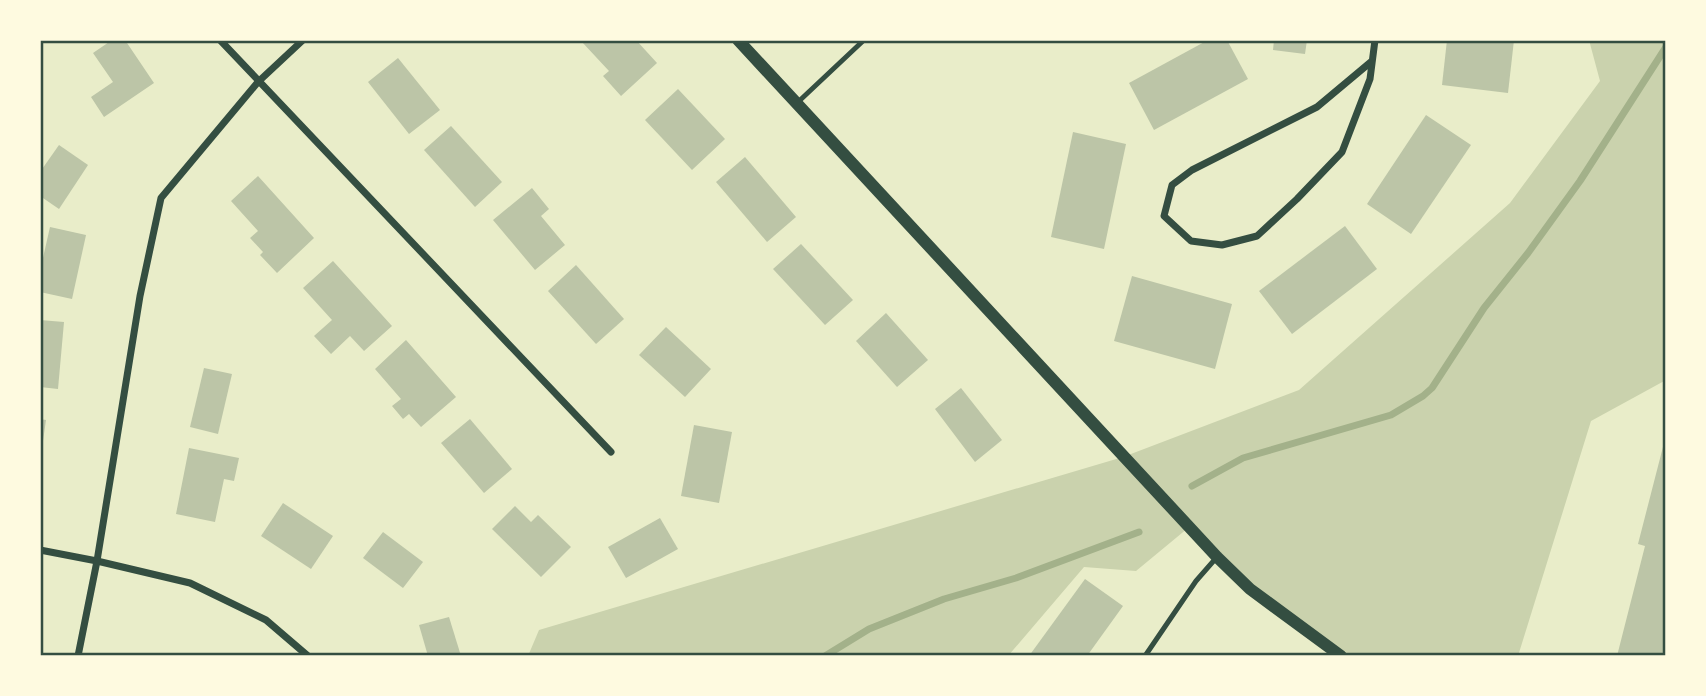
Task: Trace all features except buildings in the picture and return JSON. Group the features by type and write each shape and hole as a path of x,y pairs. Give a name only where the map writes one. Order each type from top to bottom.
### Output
{"street":[{"path":"220,40 611,452"},
{"path":"78,656 97,561 140,296 161,198 258,82 303,40"},
{"path":"738,40 1217,557 1251,589 1339,655"},
{"path":"1372,61 1317,107 1192,170 1172,185 1164,216 1191,241 1222,245 1257,236 1342,152 1370,79 1375,40"},
{"path":"40,550 190,583 266,620 308,656"}],"lane":[{"path":"796,104 864,40"},
{"path":"1145,656 1196,581 1217,557"}],"green space":[{"path":"1589,40 1666,40 1666,380 1591,421 1518,656 1341,656 1250,589 1188,528 1136,571 1084,567 1008,656 528,656 539,630 1123,457 1299,390 1510,203 1600,81"}],"waterway":[{"path":"1192,486 1243,458 1391,415 1432,388 1484,308 1580,181 1666,47"},
{"path":"825,656 869,629 944,599 1016,578 1139,532"}]}
